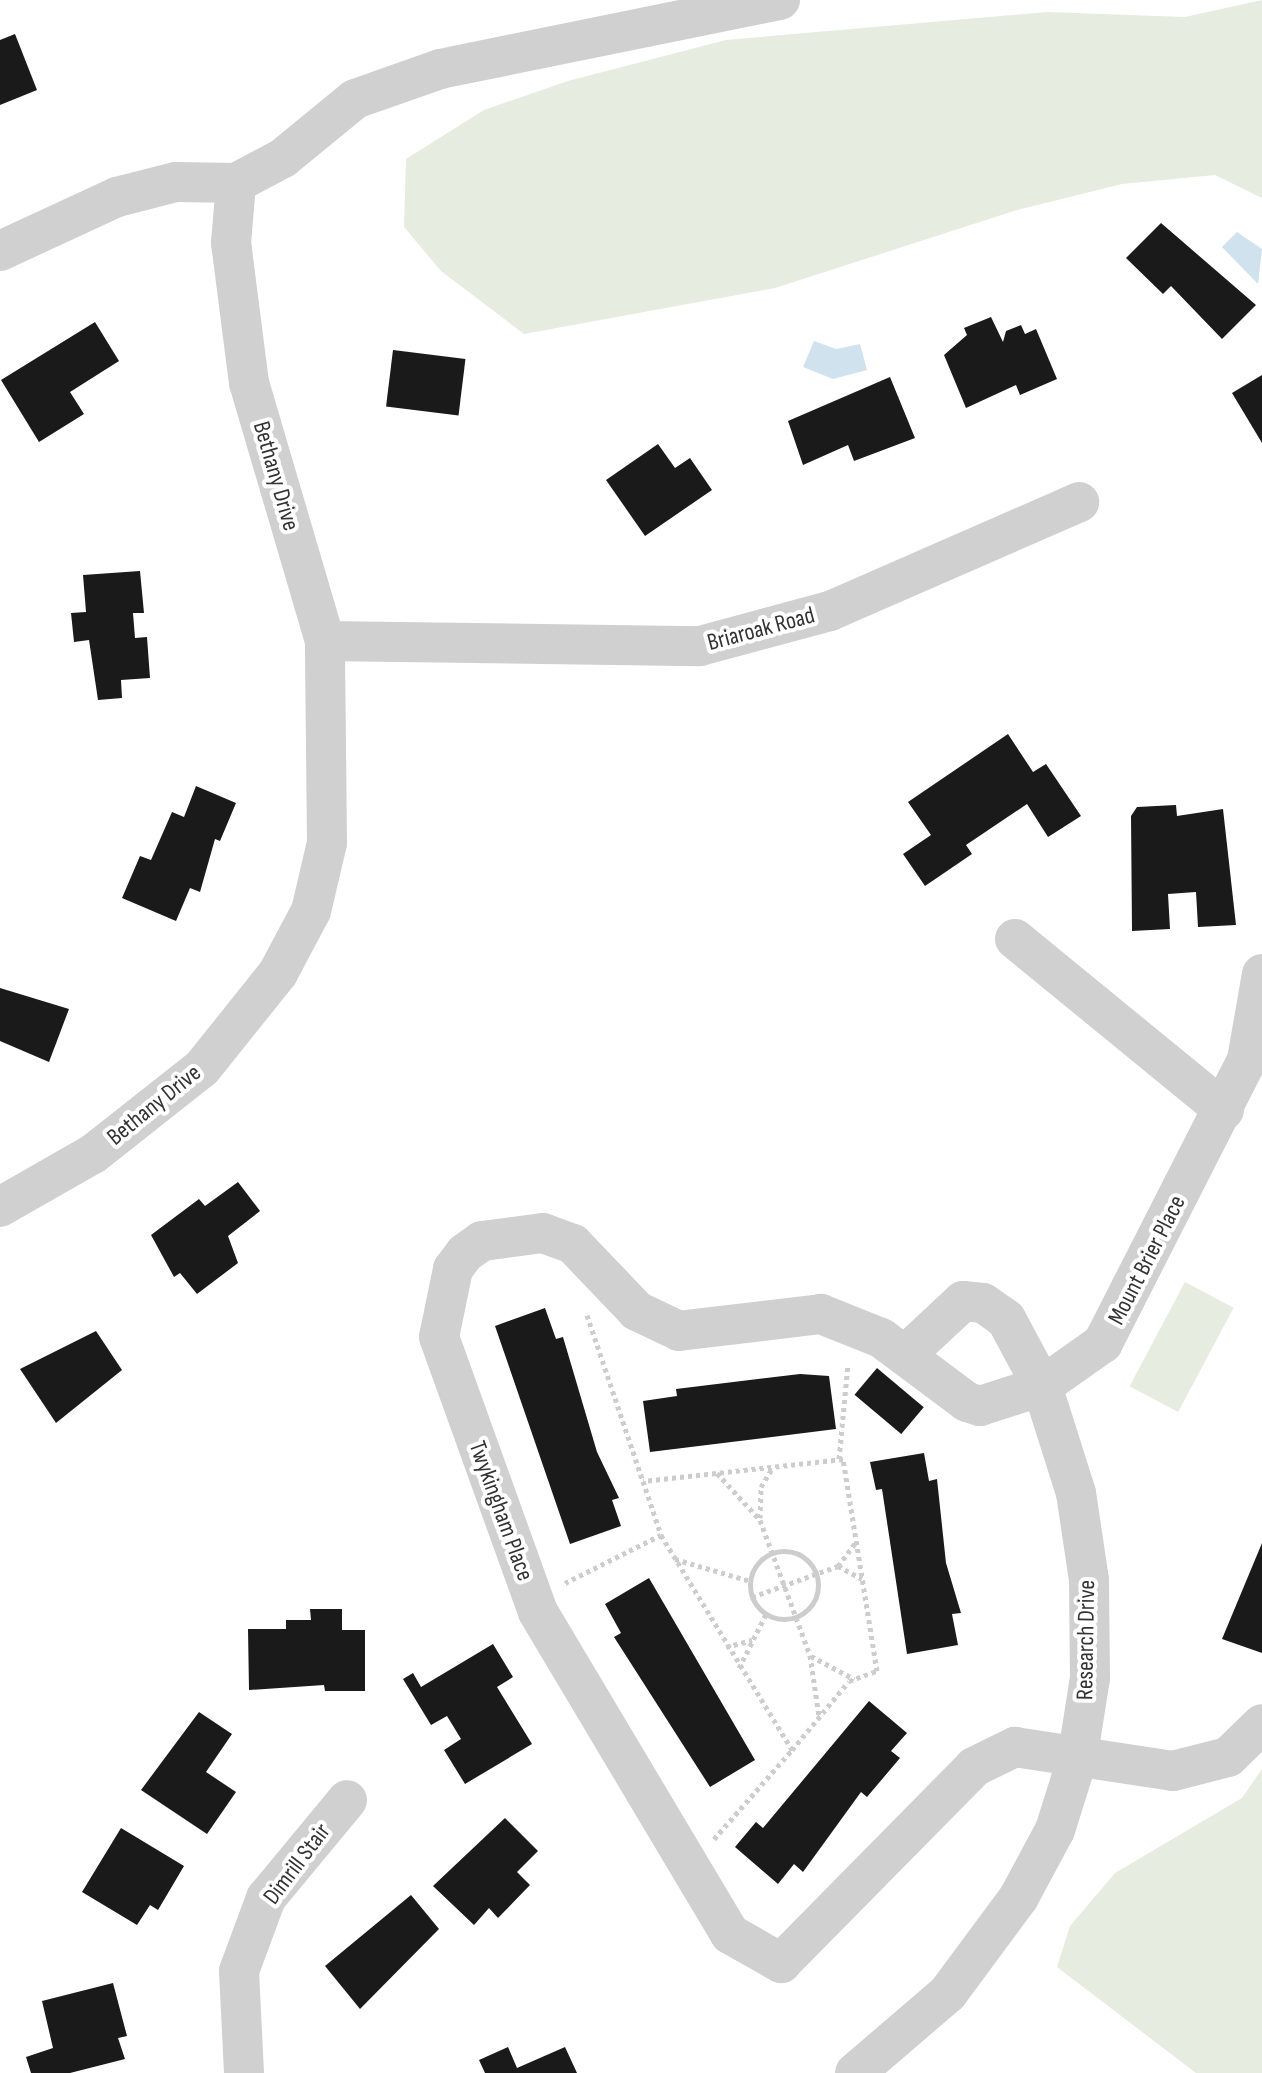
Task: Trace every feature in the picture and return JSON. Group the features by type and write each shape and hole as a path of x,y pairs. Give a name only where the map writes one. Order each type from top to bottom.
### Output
{"street":[{"path":"0,251 117,197 176,182 236,183 283,158 355,99 440,69 780,0"},
{"name":"Bethany Drive","path":"0,1207 93,1154 202,1068 278,973 311,911 327,843 325,641 249,383 231,243 236,183"},
{"name":"Briaroak Road","path":"325,641 700,646 830,611 1079,502"},
{"path":"1015,939 1224,1110"},
{"name":"Mount Brier Place","path":"1042,1386 1103,1343 1247,1060 1262,974"},
{"name":"Twykingham Place","path":"1042,1386 980,1406 852,1322 821,1314 774,1316 679,1331 637,1311 573,1244 543,1233 509,1234 465,1253 453,1269 439,1337 533,1599 730,1934 781,1963 974,1767 1015,1747 1077,1760"},
{"name":"Research Drive","path":"855,2073 948,1993 1019,1897 1055,1830 1077,1760 1090,1678 1089,1580 1076,1493 1042,1386 1006,1319 983,1303 963,1301 942,1313 905,1355"},
{"path":"1077,1760 1173,1771 1228,1757 1262,1724"},
{"name":"Dimrill Stair","path":"244,2073 239,1971 255,1927 266,1898 347,1800"}],"path":[{"path":"579,1302 661,1535 739,1669 792,1750"},
{"path":"690,1867 854,1679 877,1671 839,1459 852,1322"},
{"path":"643,1481 839,1459"},
{"path":"773,1466 761,1487 760,1520 810,1655 819,1717"},
{"path":"716,1473 760,1520"},
{"path":"533,1599 661,1535"},
{"path":"752,1597 838,1566 856,1542"},
{"path":"794,1552 816,1575 815,1598 795,1617 766,1614 752,1597 750,1581 771,1553 794,1552"},
{"path":"674,1558 750,1581"},
{"path":"838,1566 862,1579"},
{"path":"739,1669 766,1614"},
{"path":"726,1647 752,1640"},
{"path":"810,1655 854,1679"}],"shaded area":[{"path":"1262,0 1262,198 1215,175 1122,184 1017,210 775,288 524,334 441,271 404,227 406,159 484,110 568,81 726,40 1048,12 1185,17"},
{"path":"1185,1282 1234,1308 1178,1412 1130,1386"},
{"path":"1262,1769 1262,2073 1196,2073 1057,1967 1070,1926 1115,1873 1242,1798"}],"water":[{"path":"1237,232 1262,249 1258,284 1222,247"},
{"path":"814,341 836,349 860,344 867,370 833,379 803,367"}],"building":[{"path":"15,34 37,90 0,105 0,40"},
{"path":"1161,223 1256,305 1222,339 1171,286 1163,294 1126,258"},
{"path":"991,317 1003,342 1006,331 1021,325 1025,334 1036,329 1057,379 1020,395 1016,385 966,408 944,355 967,335 964,328"},
{"path":"95,322 119,361 70,392 84,414 39,442 1,380"},
{"path":"393,350 465,359 459,415 386,407"},
{"path":"1262,375 1262,443 1232,393"},
{"path":"890,377 915,438 854,461 848,445 803,465 788,421"},
{"path":"658,444 675,468 690,458 712,490 645,536 606,480"},
{"path":"140,571 144,613 133,613 135,638 147,637 150,678 121,680 122,698 98,700 89,640 74,642 71,613 86,612 83,575"},
{"path":"1008,734 1033,772 1046,764 1081,816 1048,837 1027,804 966,845 972,854 925,886 903,854 931,835 908,802"},
{"path":"196,786 236,803 220,841 215,839 200,892 190,888 176,921 122,898 140,856 151,860 172,812 184,817"},
{"path":"1176,805 1177,816 1223,809 1236,925 1198,927 1196,892 1168,894 1170,929 1132,931 1131,816 1137,807"},
{"path":"0,988 69,1009 49,1062 0,1041"},
{"path":"238,1182 260,1211 228,1236 238,1263 197,1294 180,1273 174,1277 151,1235 199,1199 205,1206"},
{"path":"545,1308 556,1339 563,1337 597,1452 619,1498 612,1500 621,1526 570,1544 495,1326"},
{"path":"96,1331 122,1370 56,1423 20,1369"},
{"path":"877,1368 924,1407 901,1434 855,1395"},
{"path":"800,1374 829,1376 836,1429 650,1452 643,1401 677,1396 676,1389"},
{"path":"924,1453 929,1481 937,1479 946,1563 961,1613 952,1614 958,1645 907,1654 882,1489 876,1490 870,1462"},
{"path":"1262,1543 1262,1653 1222,1639"},
{"path":"649,1578 755,1760 710,1787 614,1637 621,1633 605,1604"},
{"path":"310,1609 342,1609 342,1630 365,1630 365,1691 325,1691 324,1685 249,1690 248,1629 286,1629 286,1620 311,1620"},
{"path":"493,1644 513,1677 497,1687 532,1744 465,1784 444,1750 461,1739 447,1716 431,1725 403,1679 413,1673 421,1687"},
{"path":"869,1701 907,1733 891,1751 900,1758 867,1797 861,1792 803,1872 794,1864 778,1884 735,1847 756,1822 763,1828"},
{"path":"199,1712 232,1734 206,1772 236,1792 207,1834 141,1790"},
{"path":"505,1818 538,1851 517,1872 530,1885 498,1918 489,1908 474,1925 433,1886"},
{"path":"121,1828 184,1866 158,1910 150,1905 137,1925 82,1892"},
{"path":"411,1895 439,1929 360,2009 325,1966"},
{"path":"113,1983 127,2036 118,2038 125,2059 70,2073 31,2073 26,2057 53,2048 42,2001"},
{"path":"508,2047 517,2068 565,2047 577,2073 485,2073 479,2060"}]}
